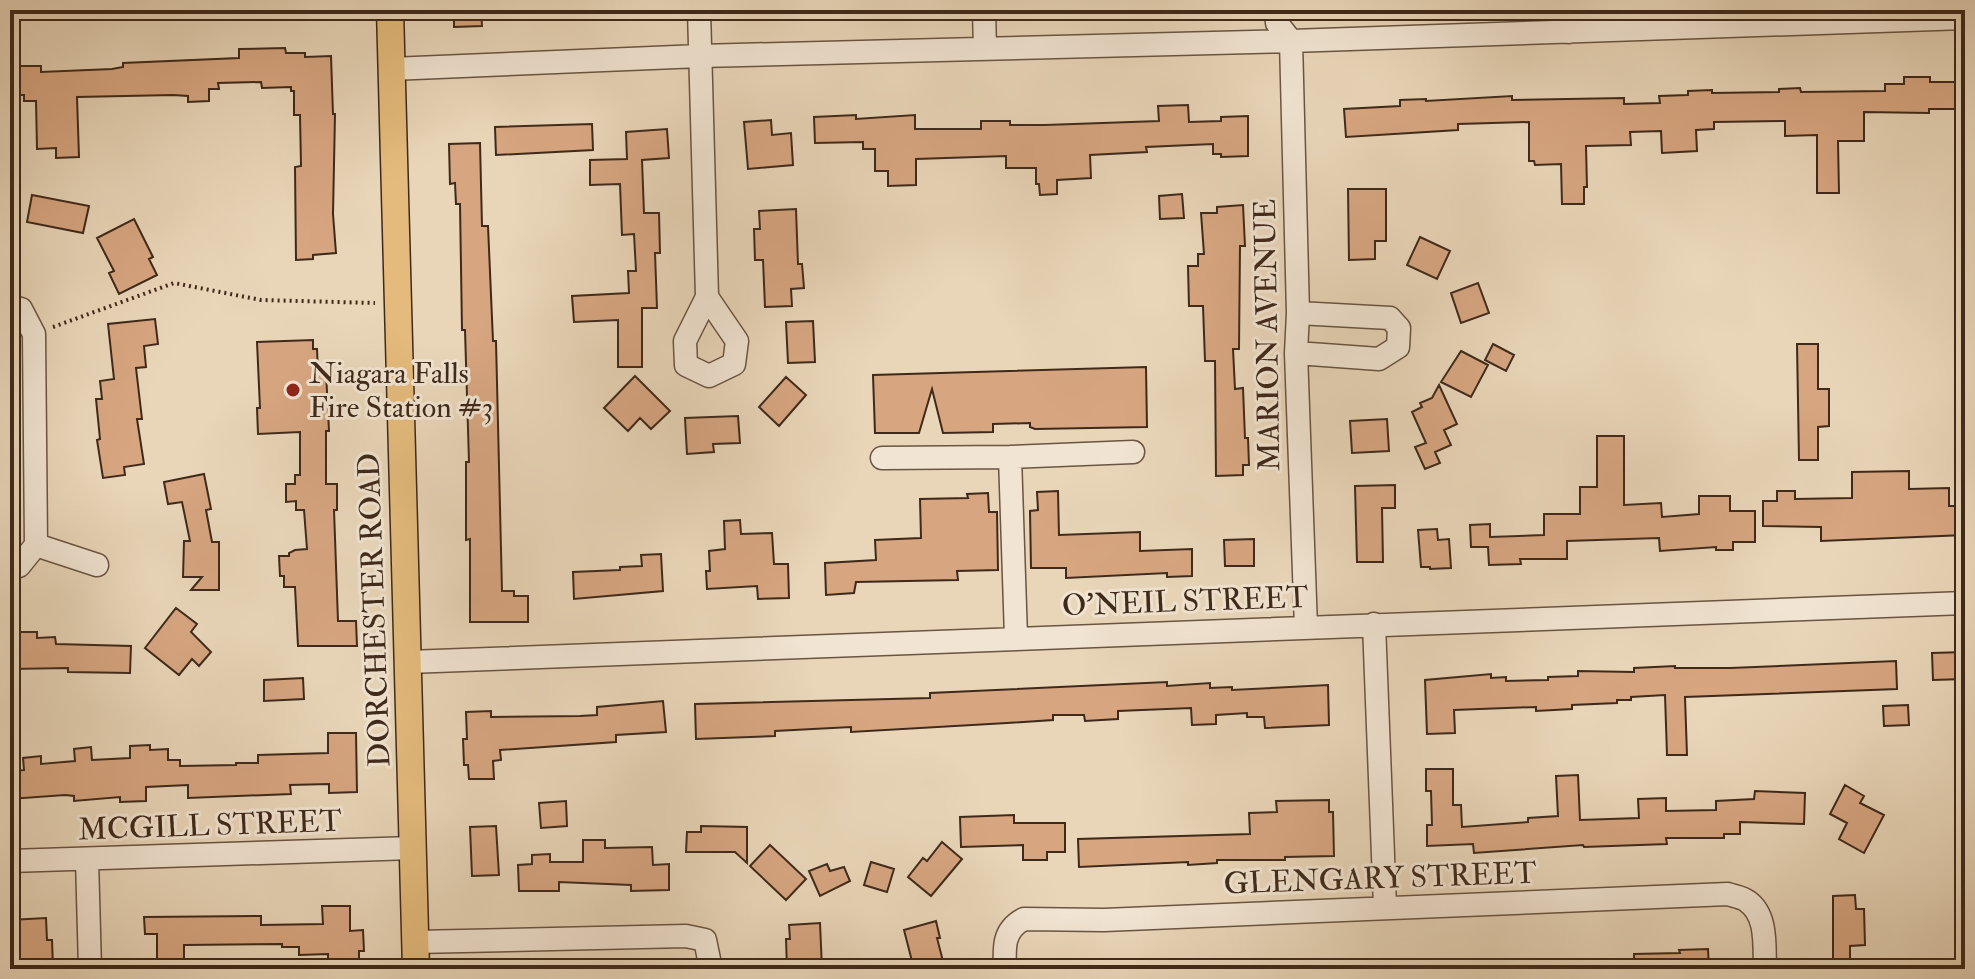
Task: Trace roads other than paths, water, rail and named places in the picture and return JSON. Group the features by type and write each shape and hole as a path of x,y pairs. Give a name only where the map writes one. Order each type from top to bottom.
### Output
{"main road":[{"name":"DORCHESTER ROAD","path":"390,10 416,969"}],"street":[{"path":"699,10 707,297"},
{"path":"984,10 985,49"},
{"path":"1276,10 1277,23 1291,41"},
{"path":"391,69 700,56 1291,41 1569,21 1965,18"},
{"name":"MARION AVENUE","path":"1291,41 1298,313 1296,353 1306,627"},
{"path":"10,306 21,309 34,334 36,545 19,566 10,568"},
{"path":"1296,353 1379,359 1398,347 1399,328 1390,318 1298,313"},
{"path":"882,458 1133,452"},
{"path":"1010,457 1016,637"},
{"path":"36,545 97,565"},
{"name":"O'NEIL STREET","path":"408,662 1965,603"},
{"path":"1374,624 1385,907"},
{"name":"MCGILL STREET","path":"10,861 413,848"},
{"path":"87,859 90,969"},
{"name":"GLENGARY STREET","path":"1005,961 1005,939 1013,925 1024,919 1104,920 1728,894 1747,900 1758,913 1764,930 1765,969"},
{"path":"415,942 686,936 705,940 711,969"}],"place":[{"name":"Niagara Falls Fire Station #3","path":"293,390"}]}
